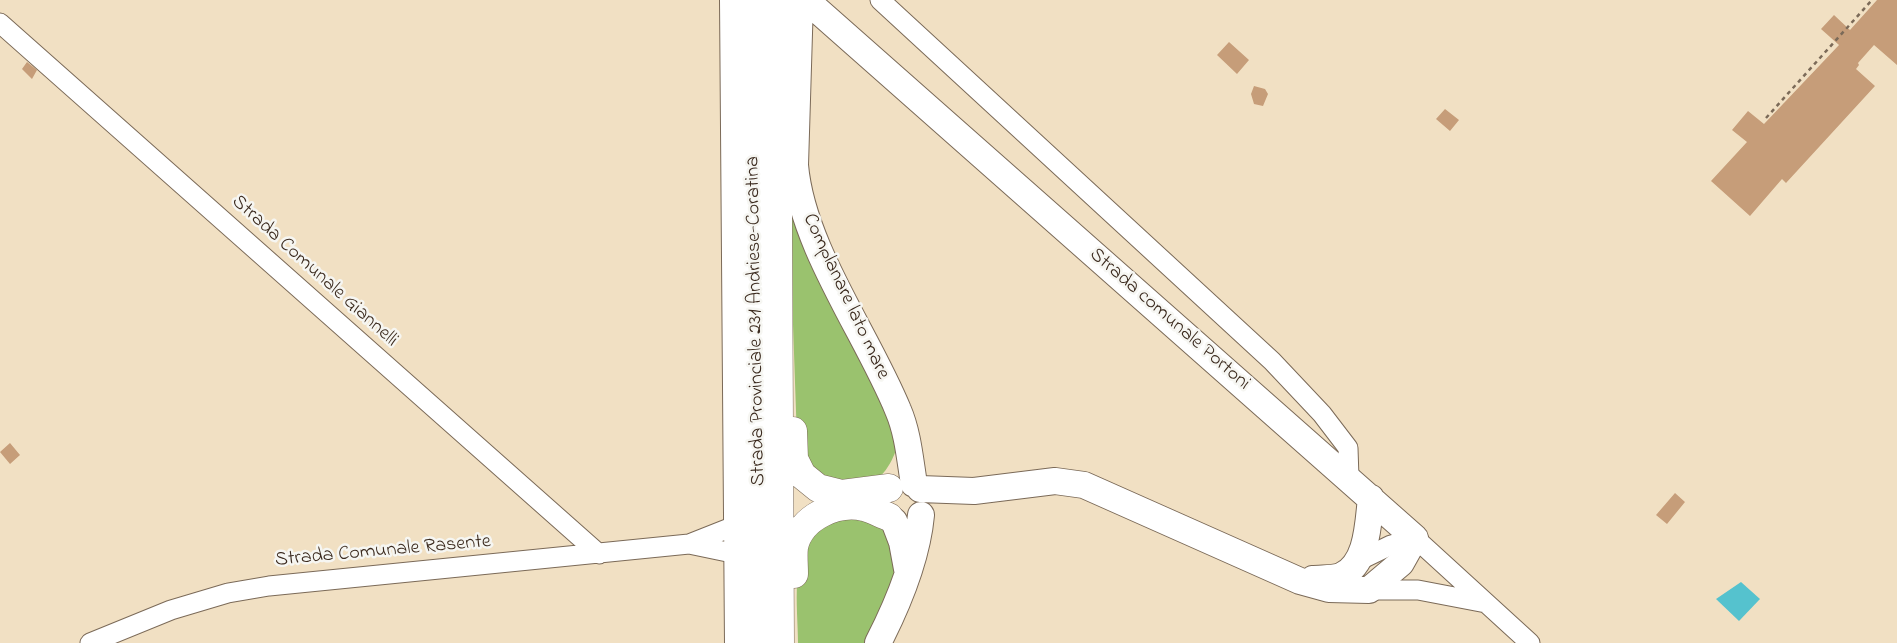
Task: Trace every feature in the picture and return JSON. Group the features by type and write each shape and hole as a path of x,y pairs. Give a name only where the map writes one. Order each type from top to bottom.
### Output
{"highway":[{"name":"Strada Provinciale 231 Andriese-Coratina","path":"754,0 760,643"},
{"name":"Strada Provinciale 231 Andriese-Coratina","path":"777,0 780,643"},
{"path":"778,304 790,345 794,459 802,475 818,488 842,494 910,495"},
{"path":"794,643 794,546 806,524 823,512 844,506 864,507 892,519"}],"street":[{"path":"733,0 738,643"},
{"name":"Complanare lato mare","path":"800,0 795,165 799,191 814,238 899,411 907,441 910,495 919,533 898,603 878,643"},
{"name":"Strada comunale Portoni","path":"806,0 1349,478 1530,643"},
{"path":"880,0 1272,361 1322,414 1348,448 1349,478"},
{"name":"Strada Comunale Giannelli","path":"0,23 599,554"},
{"path":"910,495 974,491 1055,481 1084,485 1300,581 1329,589 1418,590 1486,603"},
{"name":"Complanare lato mare","path":"907,571 902,542 892,519 883,506 883,500 910,495"},
{"path":"1358,561 1367,534 1371,498"},
{"path":"689,544 737,525"},
{"path":"1300,581 1341,576 1358,561 1391,545 1415,538"},
{"path":"1369,590 1401,563 1415,538"},
{"path":"689,544 737,554"},
{"name":"Strada Comunale Rasente","path":"90,643 171,610 228,594 269,586 689,544"}],"path":[{"path":"1766,118 1872,0"}],"green space":[{"path":"788,180 898,444 890,464 881,476 862,485 840,484 819,480 797,440"},
{"path":"841,518 865,518 887,529 900,573 869,643 798,643 797,581 803,551 809,537 819,526"}],"water":[{"path":"1741,582 1760,599 1739,621 1716,599"}],"building":[{"path":"1877,0 1897,0 1897,65 1874,45 1858,63 1859,65 1856,69 1875,86 1786,183 1782,179 1750,216 1711,181 1747,142 1732,130 1748,111 1764,124 1839,45 1821,29 1834,15 1850,30"},
{"path":"1229,42 1249,60 1237,74 1217,55"},
{"path":"27,62 37,70 32,79 22,69"},
{"path":"1254,86 1265,89 1268,94 1263,106 1254,104 1251,94"},
{"path":"1445,109 1459,120 1450,131 1436,119"},
{"path":"10,443 20,455 10,464 0,452"},
{"path":"1675,493 1685,502 1667,524 1656,515"}]}
